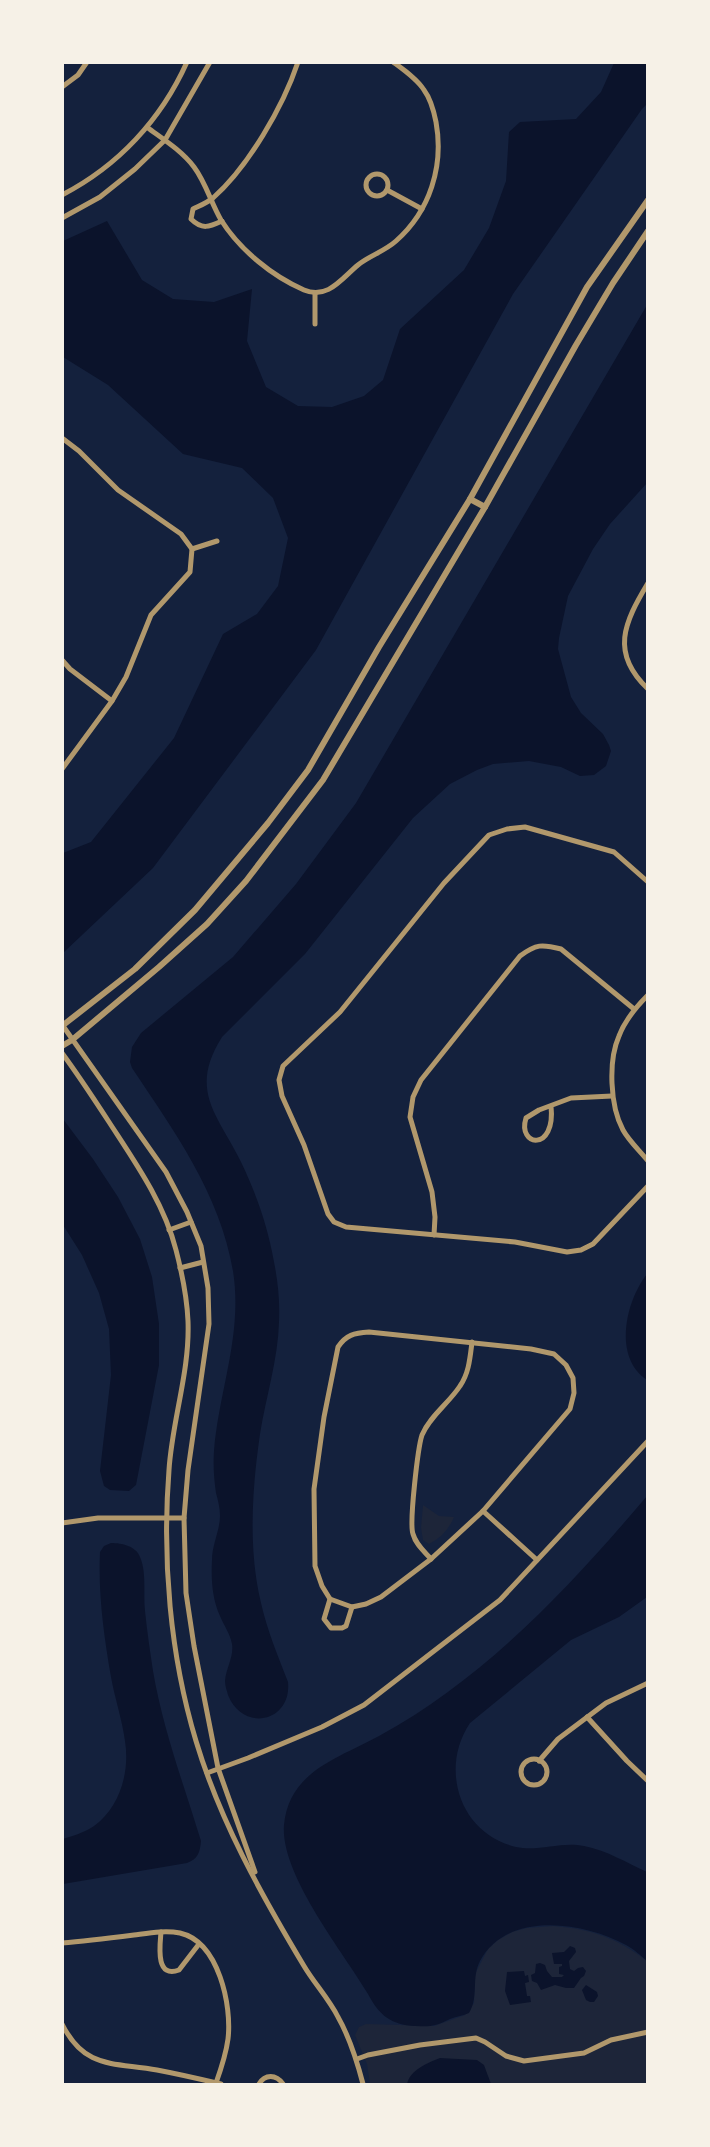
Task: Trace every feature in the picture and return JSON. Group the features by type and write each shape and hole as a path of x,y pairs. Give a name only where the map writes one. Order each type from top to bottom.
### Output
{"street":[{"path":"62,87 78,74 87,62"},
{"path":"62,195 112,164 148,128 180,79 188,62"},
{"path":"62,218 100,197 135,169 164,140 210,62"},
{"path":"222,221 208,228 198,226 191,219 193,209 212,199 245,164 271,119 298,62"},
{"path":"148,128 192,165 204,181 222,221 252,257 305,291 315,293 328,291 359,264 395,243 412,225 433,187 438,165 439,140 434,114 425,90 393,62"},
{"path":"374,174 383,175 388,182 387,190 380,196 372,194 366,187 368,179 374,174"},
{"path":"387,190 422,209"},
{"path":"260,1886 218,1768 192,1637 186,1593 184,1518 195,1413 209,1324 208,1288 200,1246 191,1222 166,1172 63,1026 135,969 195,910 268,823 308,770 379,647 470,499 587,287 648,200"},
{"path":"62,1046 72,1040 159,967 207,924 246,881 323,780 485,508 576,345 613,283 648,230"},
{"path":"315,293 315,324"},
{"path":"62,438 79,451 118,490 181,534 192,549 190,572 151,615 126,677 112,701 62,769"},
{"path":"470,499 485,508"},
{"path":"192,549 217,541"},
{"path":"648,583 635,605 626,633 624,650 631,671 648,689"},
{"path":"62,660 70,669 112,701"},
{"path":"648,882 614,852 525,827 507,829 489,835 444,883 340,1012 283,1066 280,1080 282,1096 304,1144 328,1214 334,1222 346,1227 515,1242 567,1252 581,1250 593,1244 648,1186"},
{"path":"434,1235 435,1217 432,1192 410,1117 413,1097 420,1080 520,956 533,946 546,945 561,949 634,1009"},
{"path":"648,995 634,1009 618,1036 612,1065 612,1096 623,1130 648,1160"},
{"path":"62,1053 133,1159 164,1214 180,1268 188,1321 187,1353 169,1468 167,1518 170,1592 176,1645 187,1706 220,1810 305,1968 338,2015 357,2059 363,2084"},
{"path":"551,1106 552,1123 546,1137 541,1140 534,1140 527,1136 524,1132 526,1118 551,1106 571,1098 612,1096"},
{"path":"169,1230 191,1222"},
{"path":"180,1268 203,1262"},
{"path":"368,1332 472,1342 531,1348 554,1354 566,1365 573,1378 574,1393 570,1409 482,1511 431,1559 381,1597 366,1604 352,1607 330,1599 322,1586 315,1566 314,1489 324,1417 338,1347 344,1338 368,1332"},
{"path":"431,1559 418,1546 412,1533 422,1435 460,1386 468,1369 472,1342"},
{"path":"207,1773 322,1727 364,1705 500,1600 648,1441"},
{"path":"482,1511 537,1560"},
{"path":"62,1523 98,1518 184,1518"},
{"path":"330,1599 324,1619 331,1628 346,1626 352,1607"},
{"path":"539,1761 545,1766 546,1778 541,1783 529,1784 522,1775 523,1767 528,1762 539,1761 558,1739 606,1702 648,1683"},
{"path":"587,1716 627,1761 648,1781"},
{"path":"62,1944 161,1932 180,1933 189,1936 199,1944 217,1968 222,1981 229,2016 228,2041 218,2084 156,2070 100,2062 82,2051 69,2036 62,2024"},
{"path":"161,1932 160,1960 163,1968 170,1972 179,1970 199,1944"},
{"path":"357,2059 368,2055 420,2045 476,2038 506,2056 524,2061 584,2053 611,2040 648,2032"},
{"path":"259,2084 271,2076 283,2084"}],"shaded area":[{"path":"614,63 647,63 647,104 513,294 316,650 153,868 63,953 63,853 91,842 174,738 223,634 257,614 278,586 288,538 273,498 242,468 183,454 108,385 63,357 63,241 107,221 142,280 173,299 214,302 252,289 247,341 266,387 298,406 332,407 364,396 383,380 400,329 464,270 489,228 506,181 509,132 520,122 576,119 601,92"},
{"path":"647,305 647,483 610,524 593,549 568,596 558,649 571,697 581,713 603,734 609,745 611,751 606,766 594,775 580,776 561,767 529,761 493,764 450,784 413,818 305,954 222,1037 212,1056 207,1073 207,1088 210,1102 241,1162 261,1210 277,1277 279,1307 278,1336 260,1434 255,1476 253,1540 254,1562 263,1613 288,1682 287,1696 275,1714 265,1718 244,1715 235,1707 226,1687 225,1681 232,1653 232,1644 217,1609 212,1581 212,1554 220,1516 215,1483 214,1451 233,1340 235,1294 233,1271 227,1243 218,1216 193,1164 164,1115 132,1068 130,1062 132,1047 141,1033 233,957 296,884 356,803"},
{"path":"63,1119 118,1197 140,1239 152,1277 159,1324 159,1365 136,1485 129,1491 110,1490 104,1486 100,1471 111,1375 109,1329 99,1293 82,1255 63,1225"},
{"path":"647,1274 647,1380 636,1370 630,1358 626,1344 626,1329 633,1299"},
{"path":"647,1496 647,1597 619,1617 571,1640 470,1723 461,1741 456,1760 456,1779 460,1797 469,1814 481,1829 497,1840 516,1847 525,1848 567,1845 584,1846 608,1854 647,1872 647,1961 626,1945 589,1931 547,1925 527,1927 508,1934 492,1945 480,1961 477,1967 474,2001 469,2013 430,2026 399,2024 392,2021 377,2008 329,1935 302,1889 292,1866 285,1845 284,1825 288,1807 295,1791 318,1768 418,1713 490,1659 588,1564"},
{"path":"423,1505 439,1516 454,1517 444,1533 429,1544 423,1540 421,1528"},
{"path":"111,1543 132,1548 138,1553 142,1563 144,1604 157,1693 201,1845 196,1857 187,1863 63,1884 63,1839 94,1826 111,1809 121,1788 126,1765 125,1741 111,1677 101,1599 100,1552 104,1546"},
{"path":"553,1926 592,1932 603,1936 625,1946 647,1961 647,2084 370,2084 367,2064 355,2035 359,2027 366,2024 434,2026 465,2015 474,2003 475,1974 488,1949 498,1940 512,1932 527,1928"},
{"path":"570,1946 575,1948 576,1952 569,1961 570,1969 574,1971 583,1967 586,1971 584,1976 574,1988 555,1985 541,1990 537,1983 532,1981 531,1975 535,1973 536,1964 545,1965 552,1977 562,1977 564,1975 559,1974 559,1967 562,1964 554,1964 552,1953 564,1952"},
{"path":"524,1971 525,1976 528,1975 529,1982 525,1983 527,1996 530,1996 531,2002 510,2005 505,1991 507,1972"},
{"path":"586,1985 597,1992 598,1996 594,2002 586,2000 582,1990"},
{"path":"440,2058 477,2060 484,2065 491,2084 407,2084 415,2071"}]}
